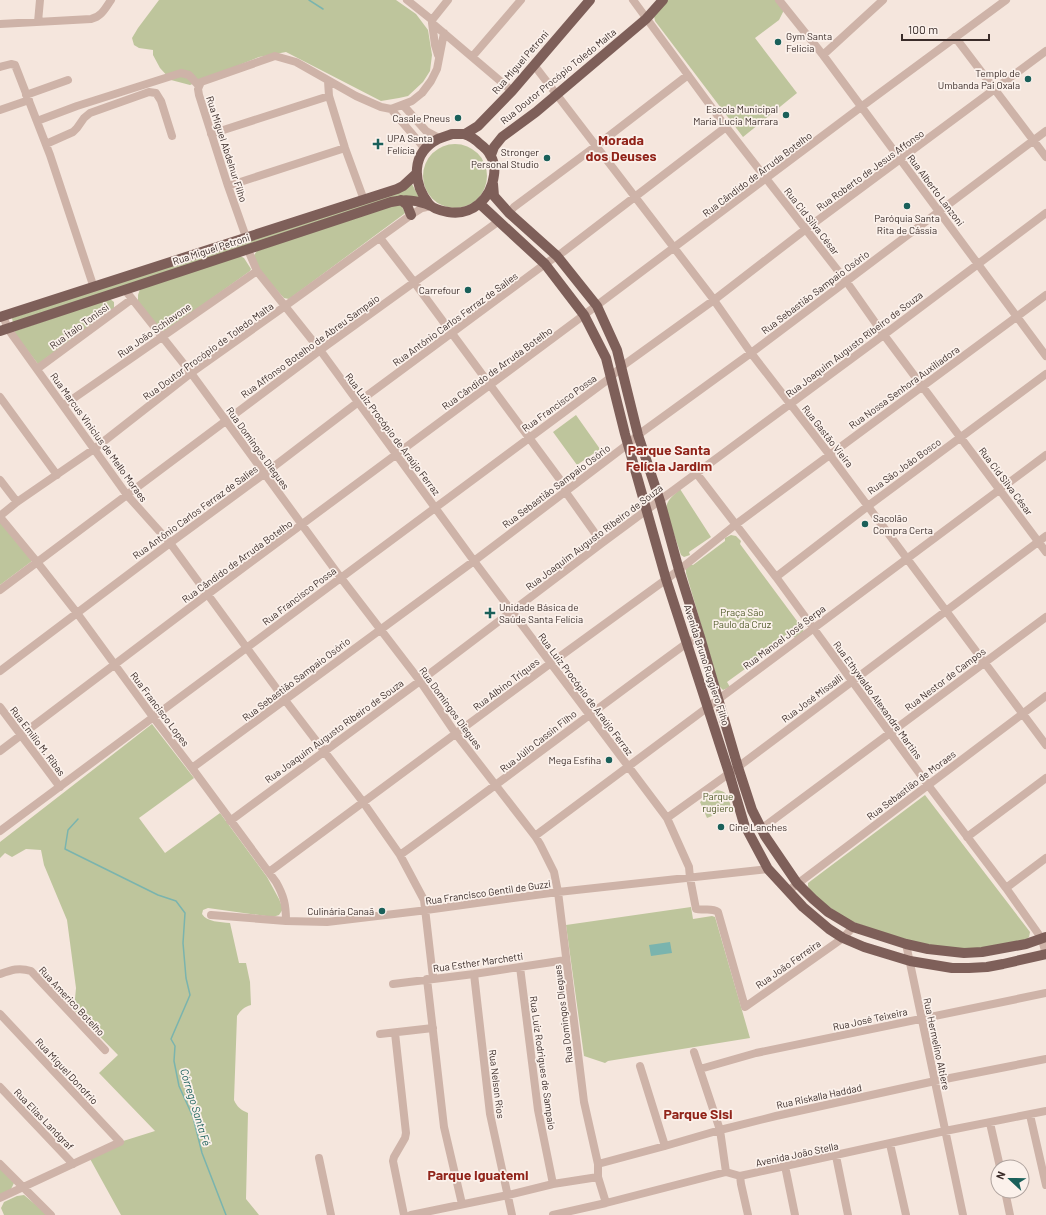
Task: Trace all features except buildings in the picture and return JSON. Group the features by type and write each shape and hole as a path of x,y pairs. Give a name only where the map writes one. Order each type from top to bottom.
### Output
{"main road":[{"name":"Rua Miguel Petroni","path":"465,134 478,126 512,91 590,0"},
{"name":"Rua Doutor Procópio Toledo Malta","path":"491,155 494,147 502,137 536,112 646,19 663,0"},
{"path":"452,134 465,134 477,141 491,155 494,172 493,184 488,195 480,204 469,210 456,213 442,211 430,206 421,192 416,174 420,158 425,149 439,138 452,134"},
{"name":"Rua Miguel Petroni","path":"2,316 94,288 246,237 364,200 403,186 416,174"},
{"name":"Avenida Bruno Ruggiero Filho","path":"493,184 494,196 510,213 557,256 597,306 618,350 638,435 660,501 679,570 752,810 761,829 797,883 813,900 828,912 853,927 906,944 928,949 951,952 982,952 1026,944 1044,938"},
{"name":"Rua Miguel Petroni","path":"4,330 391,202 401,200 420,201 430,206"},
{"path":"401,200 407,205 411,215"},
{"name":"Avenida Bruno Ruggiero Filho","path":"480,204 545,264 584,315 606,358 610,378 666,579 744,824 768,868 803,908 820,922 843,938 864,947 910,961 952,968 987,967 1046,954"}],"street":[{"path":"38,22 40,0"},
{"path":"0,24 94,18 102,13 111,0"},
{"path":"407,0 512,91"},
{"path":"439,55 435,45 432,21 448,0"},
{"path":"472,57 521,0"},
{"name":"Rua Cid Silva César","path":"633,0 726,127 846,281 884,335 923,385 1046,552"},
{"path":"823,55 883,0"},
{"name":"Rua Cândido de Arruda Botelho","path":"0,751 208,594 491,385 1006,0"},
{"name":"Rua Alberto Lanzoni","path":"783,1 1046,356"},
{"name":"Rua Miguel Abdelnur Filho","path":"246,237 199,95 199,86 202,82 276,56 296,62 328,81 371,103 392,108 412,101 422,93 431,81 437,69 444,33"},
{"path":"955,37 1034,140 1046,158"},
{"path":"439,55 443,49 452,45 460,46"},
{"name":"Rua Roberto de Jesus Affonso","path":"610,378 621,367 714,300 806,229 1046,51"},
{"path":"0,67 11,64 15,65 46,144 94,288"},
{"name":"Rua Gastão Vieira","path":"534,65 714,300 751,353 829,454 1046,745"},
{"path":"37,121 77,106 181,73 189,75 199,86"},
{"path":"510,213 514,207 688,75"},
{"path":"0,110 68,80"},
{"path":"328,81 329,96 345,148 364,200"},
{"path":"46,144 73,132 90,113 149,92 156,93 161,101 172,136"},
{"path":"211,134 329,96"},
{"path":"403,105 426,131 439,138"},
{"path":"392,108 425,149"},
{"name":"Rua Antônio Carlos Ferraz de Salies","path":"0,671 451,333 636,198 726,127"},
{"name":"Rua Sebastião Sampaio Osório","path":"192,768 474,561 638,435 751,353 1046,131"},
{"path":"228,186 345,148"},
{"name":"Rua Doutor Procópio de Toledo Malta","path":"0,517 18,502 94,449 191,373 411,215 422,208 430,206"},
{"name":"Rua Joaquim Augusto Ribeiro de Souza","path":"230,820 420,681 647,509 697,474 1046,213"},
{"name":"Rua Affonso Botelho de Abreu Sampaio","path":"0,590 320,350 499,221"},
{"path":"380,238 564,485 565,491 602,543"},
{"name":"Rua Luiz Procópio de Araújo Ferraz","path":"248,250 257,271 320,350 357,403 474,561 667,818 689,867 696,909 715,909 718,912 745,1007"},
{"name":"Rua João Schiavone","path":"64,405 257,271"},
{"name":"Rua Domingos Diegues","path":"125,290 191,373 341,578 420,681 456,734 540,844 554,872 558,892 584,1102 598,1164 598,1177 606,1203"},
{"name":"Rua Nossa Senhora Auxiliadora","path":"679,570 735,525 829,454 1046,295"},
{"name":"Rua Ítalo Tonissi","path":"37,369 132,299"},
{"name":"Rua Marcus Vinicius de Mello Moraes","path":"2,316 4,330 37,369 64,405 127,495 170,543 285,700 325,750 363,802 400,855 424,900 433,1028 444,1127 462,1204"},
{"name":"Rua São João Bosco","path":"776,577 868,506 1046,374"},
{"name":"Rua Francisco Possa","path":"0,831 610,378"},
{"path":"0,397 57,475"},
{"name":"Rua Manoel José Serpa","path":"535,836 1046,456"},
{"name":"Rua Ethywaldo Alexandre Martins","path":"697,474 776,577 928,785 1044,938"},
{"path":"0,480 18,502"},
{"name":"Rua Francisco Lopes","path":"0,517 77,613 114,665 269,872 282,893 286,904 286,922"},
{"name":"Rua José Missalli","path":"667,818 738,767 945,610 1046,536"},
{"name":"Rua Albino Triques","path":"269,872 679,570"},
{"name":"Rua Nestor de Campos","path":"761,829 1046,617"},
{"name":"Rua Júlio Cassin Filho","path":"400,855 496,786 589,714 687,643 700,637"},
{"name":"Rua Sebastião de Moraes","path":"788,890 1046,696"},
{"name":"Rua Emilio M. Ribas","path":"0,707 60,787"},
{"path":"967,836 1046,778"},
{"path":"1006,888 1046,858"},
{"name":"Rua Francisco Gentil de Guzzi","path":"210,915 286,922 327,922 425,911 558,892 768,868"},
{"name":"Rua João Ferreira","path":"745,1007 843,938 853,927"},
{"path":"1044,938 1046,954"},
{"name":"Rua Hermelino Altiere","path":"906,944 963,1215"},
{"name":"Rua Esther Marchetti","path":"393,984 474,974 566,960"},
{"name":"Rua Luiz Rodrigues de Sampaio","path":"520,967 538,1110 553,1184"},
{"name":"Rua Americo Botelho","path":"0,974 22,968 31,971 105,1050"},
{"name":"Rua Nelson Rios","path":"474,974 490,1114 512,1215"},
{"name":"Rua José Teixeira","path":"700,1069 756,1053 1046,993"},
{"name":"Rua Miguel Donofrio","path":"0,1014 120,1142 73,1164"},
{"path":"380,1034 433,1028"},
{"path":"394,1033 406,1133 393,1161 404,1215"},
{"path":"553,1215 726,1172 720,1130 694,1052"},
{"name":"Rua Riskalla Haddad","path":"598,1164 776,1116 935,1081 1046,1059"},
{"path":"640,1066 665,1146"},
{"name":"Rua Elias Landgraf","path":"0,1088 73,1164"},
{"name":"Avenida João Stella","path":"726,1172 740,1176 1046,1111"},
{"path":"1030,1115 1046,1185"},
{"path":"990,1123 998,1159"},
{"path":"890,1144 906,1215"},
{"path":"836,1156 848,1215"},
{"path":"319,1158 331,1215"},
{"path":"0,1164 51,1215"},
{"path":"0,1198 73,1164"},
{"path":"785,1166 795,1215"},
{"path":"740,1176 748,1215"},
{"path":"411,1215 553,1184 598,1177"},
{"path":"1007,1199 1010,1215"}],"green space":[{"path":"159,0 396,0 416,14 428,30 432,55 430,71 423,82 408,96 381,101 286,52 259,57 190,85 171,80 160,68 153,55 153,50 139,48 134,45 132,38"},
{"path":"667,0 776,0 784,10 779,20 755,38 797,93 743,137 655,21 654,16"},
{"path":"449,144 461,144 478,153 485,164 487,176 485,188 478,199 461,208 449,208 437,203 428,194 423,182 423,170 428,158 437,149"},
{"path":"412,184 420,199 13,323 12,318"},
{"path":"401,204 405,213 404,214 289,299 284,298 271,284 255,261 254,255 257,251 391,205"},
{"path":"240,256 244,258 251,269 250,271 166,331 162,332 138,301 140,289"},
{"path":"110,299 114,302 114,308 38,364 14,333 15,331"},
{"path":"576,415 600,449 577,465 553,432"},
{"path":"680,489 711,537 689,552 690,555 684,557 681,555 666,510 667,503"},
{"path":"0,522 32,561 0,585"},
{"name":"Praça São Paulo da Cruz","path":"731,535 736,536 741,541 740,544 800,625 802,622 804,627 803,632 795,638 792,635 727,682 730,687 723,690 719,686 686,569 690,564 693,565 725,541 725,538"},
{"path":"152,724 194,778 139,818 165,853 220,813 267,877 283,909 279,915 273,917 208,908 203,910 202,914 210,920 230,923 239,963 246,963 250,982 251,1005 243,1009 237,1016 234,1100 236,1105 248,1113 246,1199 259,1215 121,1215 89,1157 120,1142 155,1131 99,1073 118,1055 74,1010 76,988 67,920 44,865 41,850 26,849 12,857 5,853 0,858 0,842"},
{"name":"Parque rugiero","path":"717,790 724,792 728,796 732,808 707,818 700,802"},
{"path":"925,795 1030,932 1029,937 1025,940 974,949 952,949 927,945 883,933 848,920 825,904 810,891 808,883"},
{"path":"691,907 693,919 712,916 715,917 750,1038 608,1061 605,1063 584,1056 566,925"},
{"path":"0,1166 14,1183 11,1189 0,1195"},
{"path":"24,1195 48,1215 4,1215 1,1208 4,1202 17,1196"}],"water":[{"path":"670,942 672,953 651,956 649,945"}],"waterway":[{"path":"309,0 323,9"},
{"name":"Córrego Santa Fé","path":"78,819 68,830 65,849 158,895 176,901 185,913 183,943 186,978 190,995 171,1039 175,1046 174,1061 179,1086 193,1117 202,1153 226,1215"}],"place":[{"name":"Gym Santa Felicia","path":"778,42"},
{"name":"Templo de Umbanda Pai Oxala","path":"1028,79"},
{"name":"Escola Municipal Maria Lucia Marrara","path":"786,115"},
{"name":"Casale Pneus","path":"458,118"},
{"name":"UPA Santa Felícia","path":"378,144"},
{"name":"Stronger Personal Studio","path":"547,158"},
{"name":"Paróquia Santa Rita de Cássia","path":"907,206"},
{"name":"Carrefour","path":"468,290"},
{"name":"Sacolão Compra Certa","path":"865,524"},
{"name":"Unidade Básica de Saúde Santa Felícia","path":"490,613"},
{"name":"Mega Esfiha","path":"609,760"},
{"name":"Cine Lanches","path":"721,827"},
{"name":"Culinária Canaã","path":"382,911"}],"district":[{"name":"Morada dos Deuses","path":"621,148"},
{"name":"Parque Santa Felícia Jardim","path":"669,458"},
{"name":"Parque Sisi","path":"698,1113"},
{"name":"Parque Iguatemi","path":"478,1174"}]}
